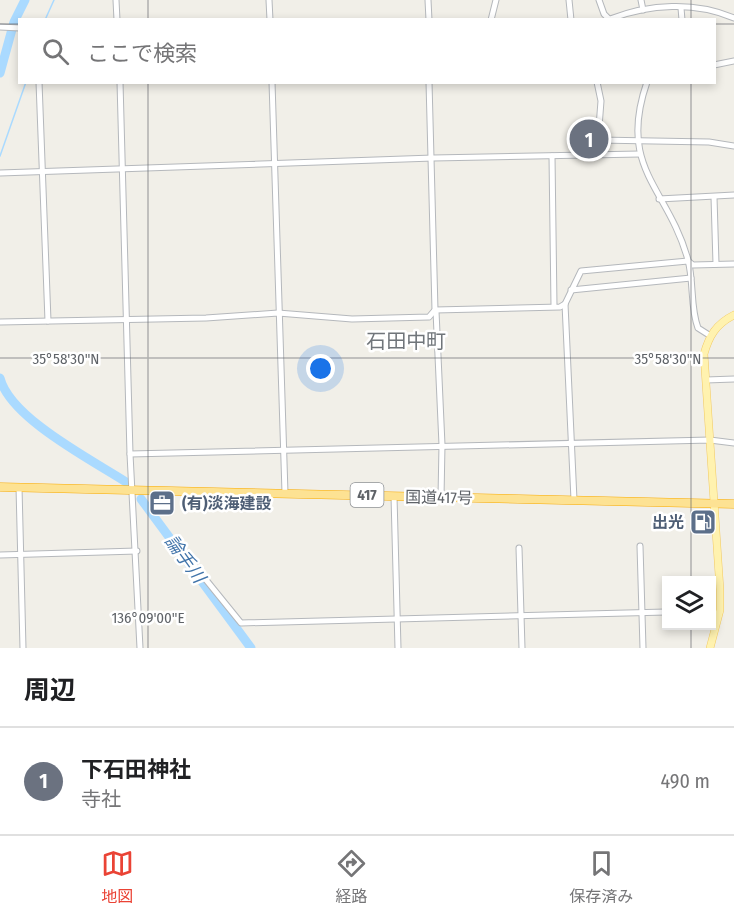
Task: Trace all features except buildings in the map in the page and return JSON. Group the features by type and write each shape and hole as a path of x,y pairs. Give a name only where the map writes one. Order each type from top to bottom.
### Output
{"highway":[{"name":"国道417号","path":"0,487 734,504"}],"main road":[{"path":"710,648 720,610 704,354 709,335 720,323 734,315"}],"street":[{"path":"116,0 117,18"},
{"path":"269,0 270,18"},
{"path":"428,0 429,18"},
{"path":"492,18 496,0"},
{"path":"569,0 571,18"},
{"path":"599,0 604,14 609,18"},
{"path":"641,0 643,10"},
{"path":"613,18 633,10 681,8 692,3 731,17 734,9"},
{"path":"681,8 682,18"},
{"path":"0,27 18,28"},
{"path":"716,65 734,62"},
{"path":"39,84 48,321"},
{"path":"120,84 130,454 134,490 140,648"},
{"path":"272,84 285,493"},
{"path":"429,84 442,445 441,497"},
{"path":"597,84 601,101 598,140 709,142 734,146"},
{"path":"646,84 637,118 640,154 647,178 678,232 688,261 695,321 698,328 709,335"},
{"path":"0,173 433,158 640,154"},
{"path":"552,156 554,306"},
{"path":"659,198 734,195"},
{"path":"714,197 716,264"},
{"path":"574,500 565,304 581,271 688,261 693,265 734,264"},
{"path":"571,290 691,278"},
{"path":"0,322 206,318 278,314 352,319 429,317 436,311 565,304"},
{"path":"706,380 734,379"},
{"path":"130,454 710,440 734,443"},
{"path":"19,487 23,648"},
{"path":"394,496 398,648"},
{"path":"640,546 644,648"},
{"path":"519,548 522,648"},
{"path":"0,555 137,551"},
{"path":"194,565 241,623 662,612"},
{"path":"716,610 720,610"}],"waterway":[{"path":"0,73 14,22 25,0"},
{"path":"46,18 54,0"},
{"path":"0,156 25,84"},
{"name":"論手川","path":"0,378 7,393 35,423 126,482"},
{"name":"論手川","path":"141,499 251,648"}],"place":[{"name":"下石田神社","path":"589,139"},
{"name":"(有)淡海建設","path":"162,503"},
{"name":"出光","path":"703,522"}],"district":[{"name":"石田中町","path":"406,341"}]}
